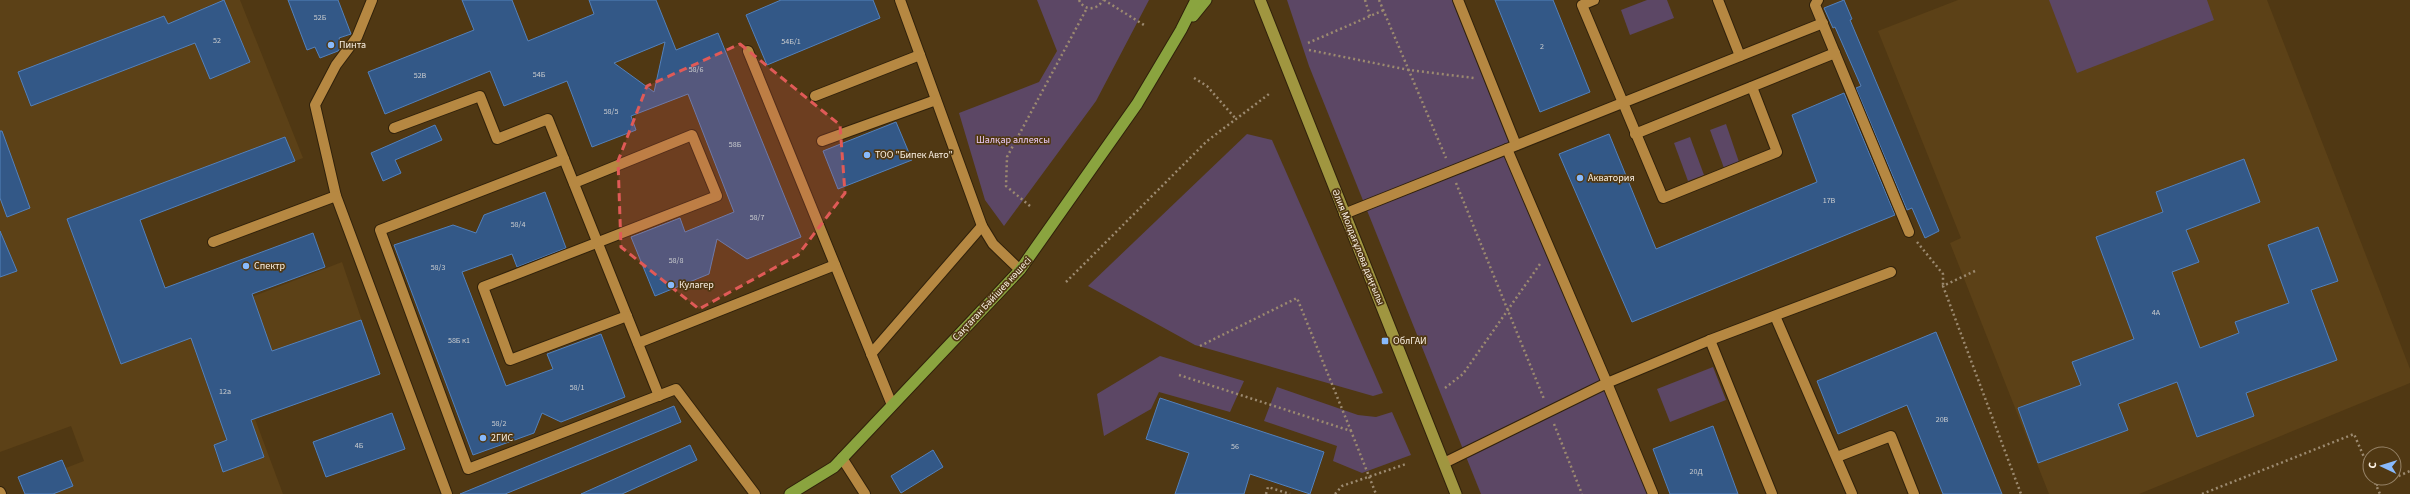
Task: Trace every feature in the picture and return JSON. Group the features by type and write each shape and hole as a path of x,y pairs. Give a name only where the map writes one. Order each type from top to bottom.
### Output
{"main road":[{"name":"Сақтаған Бәйішев көшесі","path":"790,494 834,467 1020,270 1137,104 1181,30 1196,0"},
{"name":"Сақтаған Бәйішев көшесі","path":"1181,30 1206,0"},
{"name":"Әлия Молдағұлова даңғылы","path":"1260,0 1456,494"}],"lane":[{"path":"372,0 358,37 336,65 316,105 336,196 447,494"},
{"path":"900,0 982,226 993,244 1020,270"},
{"path":"1458,0 1490,80 1511,147 1550,250 1653,494"},
{"path":"1594,0 1582,5 1622,104 1663,198 1777,152 1752,87"},
{"path":"1718,0 1740,56"},
{"path":"1818,0 1816,5 1823,23 1909,232"},
{"path":"1344,214 1823,23"},
{"path":"748,51 892,405"},
{"path":"1635,134 1835,53"},
{"path":"815,96 920,55"},
{"path":"394,128 480,96 497,140 548,119 659,396"},
{"path":"822,141 936,100"},
{"path":"574,183 692,135 717,196 483,288 510,360 627,316"},
{"path":"564,159 380,230 468,469 676,389 755,494"},
{"path":"213,242 336,196"},
{"path":"872,354 982,226"},
{"path":"638,342 835,265"},
{"path":"1444,462 1607,383 1710,340 1891,272"},
{"path":"1775,316 1852,494"},
{"path":"1710,340 1772,494"},
{"path":"1837,457 1891,436 1914,494"},
{"path":"842,458 865,494"}],"path":[{"path":"1079,0 1087,8 1095,8 1103,0 1144,25"},
{"path":"1364,0 1370,16"},
{"path":"1380,0 1582,494"},
{"path":"1030,206 1006,186 1007,157 1087,8"},
{"path":"1308,43 1384,10"},
{"path":"1309,50 1409,70 1490,80"},
{"path":"1194,78 1207,86 1236,119"},
{"path":"1066,282 1207,141 1268,94"},
{"path":"1909,232 1943,274 1944,286 2021,494"},
{"path":"1445,388 1464,374 1550,250"},
{"path":"1944,286 1975,271"},
{"path":"1200,346 1297,298 1376,494"},
{"path":"1179,375 1351,431"},
{"path":"2202,494 2354,434 2362,452"},
{"path":"1335,494 1342,486 1406,464"},
{"path":"1266,494 1268,487 1290,494"}],"highlighted area":[{"path":"740,44 840,125 845,193 798,255 699,309 621,247 618,161 647,86"}],"shaded area":[{"path":"0,0 240,0 303,158 140,220 179,325 342,262 380,374 255,419 283,494 28,494 24,484 84,461 71,426 0,452"},
{"path":"1958,0 2267,0 2410,369 2410,383 2139,494 2049,494 1950,243 1961,238 1878,31"}],"green space":[{"name":"Шалқар аллеясы","path":"1037,0 1149,0 1096,101 1004,226 985,200 959,113 1039,82 1057,51"},
{"path":"1287,0 1452,0 1650,494 1481,494 1309,66"},
{"path":"1647,0 1667,0 1674,18 1630,35 1621,10"},
{"path":"2049,0 2207,0 2214,20 2077,73"},
{"path":"1726,124 1739,162 1724,168 1710,130"},
{"path":"1247,134 1272,140 1383,393 1373,396 1195,345 1088,286"},
{"path":"1690,137 1704,175 1688,181 1674,143"},
{"path":"1160,356 1244,381 1230,412 1159,392 1151,409 1104,436 1097,394"},
{"path":"1713,367 1726,400 1670,422 1657,389"},
{"path":"1277,387 1358,415 1376,417 1392,412 1411,455 1362,473 1333,461 1337,446 1264,421"}],"building":[{"path":"224,0 250,62 210,79 195,43 31,106 18,72 164,16 168,24"},
{"path":"288,0 338,0 351,34 339,38 342,46 338,51 320,58 315,47 307,50"},
{"path":"462,0 512,0 528,41 594,14 589,0 656,0 676,50 718,33 801,237 747,259 717,239 709,274 655,296 631,237 680,218 685,232 734,212 688,94 631,116 636,130 592,147 567,81 504,106 490,71 385,114 368,72 474,30","holes":["665,42 654,92 614,63"]},
{"path":"781,0 873,0 880,18 767,65 746,15"},
{"path":"1495,0 1553,0 1590,92 1540,112"},
{"path":"1844,0 1852,19 1850,20 1939,231 1925,238 1912,208 1907,210 1856,88 1861,86 1835,27 1833,28 1824,8"},
{"path":"1844,93 1895,215 1632,322 1559,154 1609,134 1656,249 1817,182 1792,115"},
{"name":"ТОО \"Бипек Авто\"","path":"896,122 912,160 838,189 823,151"},
{"path":"435,125 442,140 395,160 401,173 383,181 371,153"},
{"path":"0,131 2,131 30,208 7,217 0,198"},
{"path":"285,137 295,161 140,220 165,288 313,233 325,267 252,294 272,351 361,320 380,374 251,420 264,457 223,472 214,445 227,440 191,338 121,364 67,219"},
{"path":"2244,159 2260,202 2186,230 2199,262 2172,272 2200,348 2239,333 2235,322 2289,303 2268,245 2318,227 2338,281 2311,290 2337,360 2246,393 2254,416 2197,437 2177,382 2118,404 2128,430 2038,463 2018,408 2081,385 2072,362 2134,339 2096,237 2163,212 2156,192"},
{"path":"545,192 566,248 517,267 512,254 462,272 506,386 553,369 547,354 601,334 625,397 561,422 542,413 534,433 473,455 394,245 453,225 476,233 484,215"},
{"path":"0,231 17,271 0,277"},
{"path":"1936,332 2002,494 1943,494 1907,405 1838,434 1817,381"},
{"path":"1160,398 1324,452 1310,494 1250,474 1244,494 1175,494 1189,453 1146,439"},
{"path":"674,406 681,422 589,460 505,494 460,494"},
{"path":"392,413 405,449 326,477 313,442"},
{"path":"1713,426 1738,494 1670,494 1653,449"},
{"path":"690,445 697,460 622,494 581,494"},
{"path":"933,450 943,467 901,493 891,476"},
{"path":"62,460 73,486 53,494 25,494 18,477"}],"place":[{"name":"Пинта","path":"331,45"},
{"name":"ТОО \"Бипек Авто\"","path":"867,155"},
{"name":"Акватория","path":"1580,178"},
{"name":"Спектр","path":"246,266"},
{"name":"Кулагер","path":"671,285"},
{"name":"ОблГАИ","path":"1385,341"},
{"name":"2ГИС","path":"483,438"}]}
